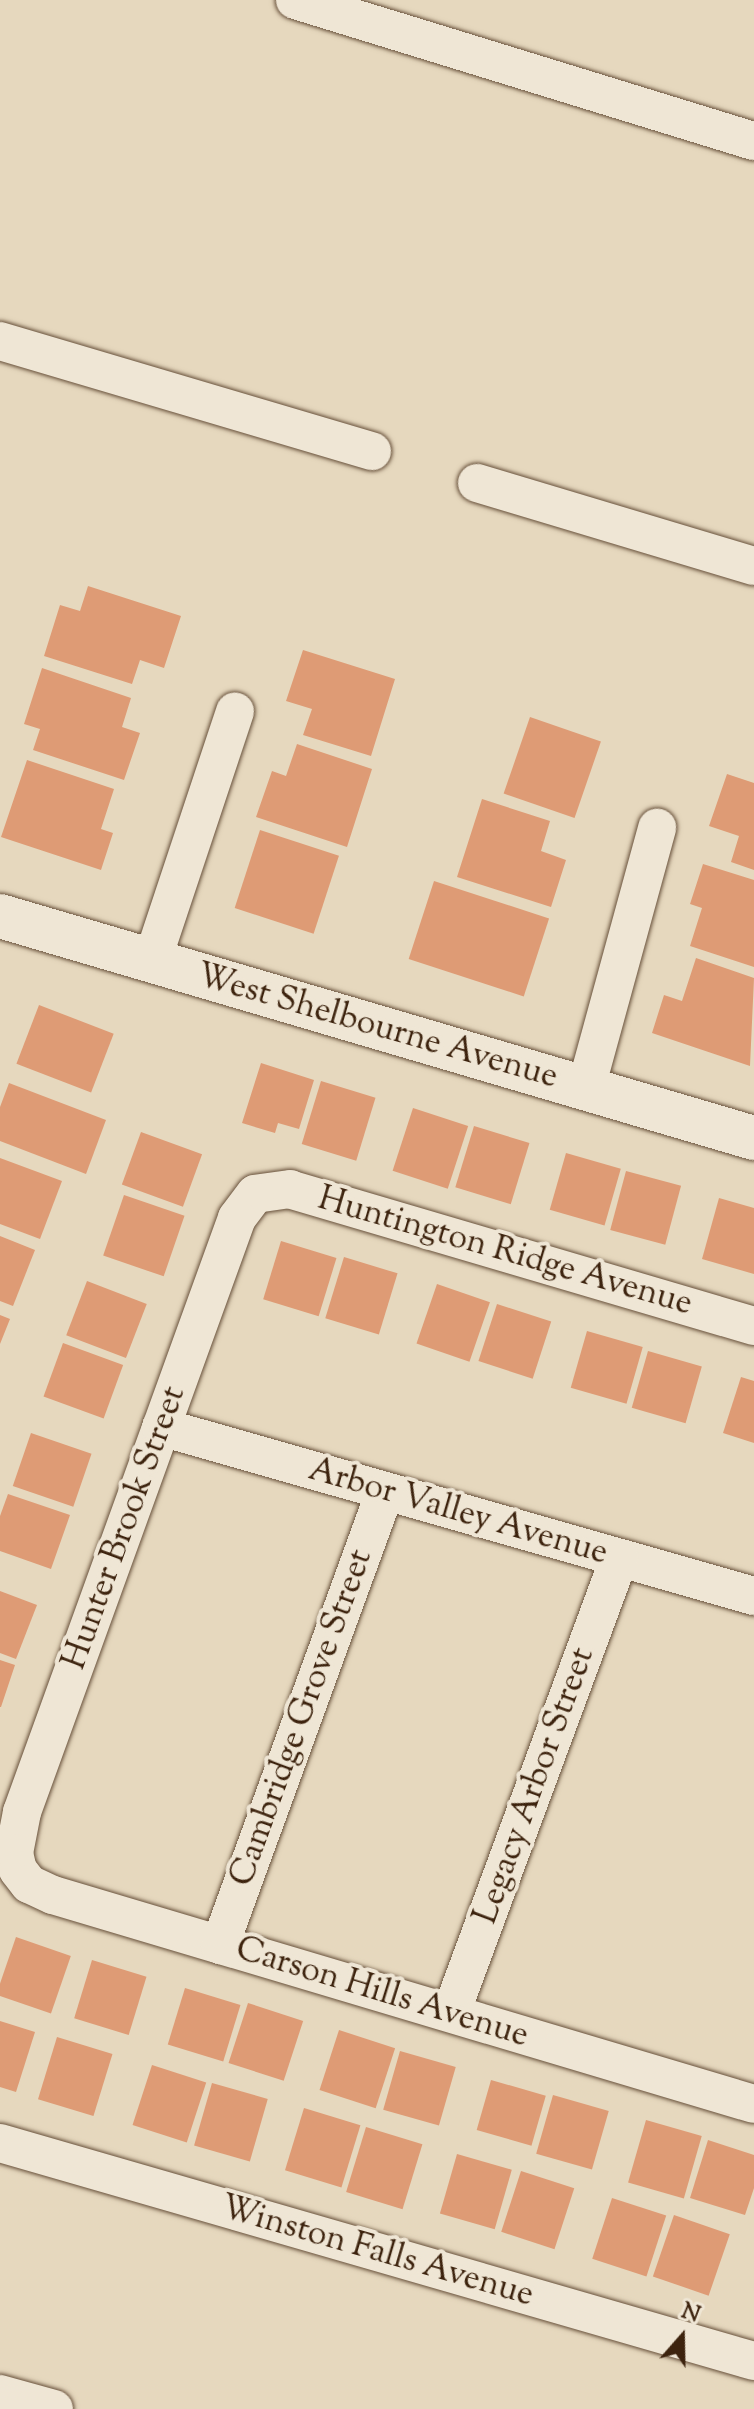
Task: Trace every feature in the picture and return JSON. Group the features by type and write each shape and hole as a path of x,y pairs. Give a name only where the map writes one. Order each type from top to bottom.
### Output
{"street":[{"path":"295,0 754,141"},
{"path":"0,341 372,451"},
{"path":"477,483 754,566"},
{"path":"152,961 235,711"},
{"path":"586,1088 657,828"},
{"name":"West Shelbourne Avenue","path":"0,917 754,1138"},
{"name":"Huntington Ridge Avenue","path":"255,1194 290,1189 754,1326"},
{"name":"Hunter Brook Street","path":"18,1870 14,1853 22,1812 237,1218 255,1194"},
{"name":"Arbor Valley Avenue","path":"161,1427 754,1596"},
{"name":"Cambridge Grove Street","path":"220,1945 385,1491"},
{"name":"Legacy Arbor Street","path":"451,2013 619,1558"},
{"name":"Carson Hills Avenue","path":"18,1870 29,1884 53,1895 754,2104"},
{"name":"Winston Falls Avenue","path":"0,2143 754,2361"},
{"path":"0,2394 54,2409"}],"building":[{"path":"88,586 181,616 164,668 140,660 132,684 44,656 60,605 80,611"},
{"path":"303,650 395,679 371,756 303,735 312,709 286,701"},
{"path":"42,668 131,698 122,727 140,733 124,780 33,750 40,729 24,724"},
{"path":"530,717 601,741 575,818 504,794"},
{"path":"297,744 372,769 347,847 256,817 272,771 286,776"},
{"path":"27,760 114,789 101,829 113,833 101,870 1,837"},
{"path":"727,774 754,783 754,870 731,862 739,836 709,826"},
{"path":"482,799 550,821 541,851 566,860 551,907 457,877"},
{"path":"260,830 339,856 314,934 235,908"},
{"path":"703,864 754,880 754,967 690,946 702,908 690,904"},
{"path":"434,881 549,918 524,996 409,959"},
{"path":"696,958 754,978 750,1066 652,1033 664,995 682,1001"},
{"path":"39,1005 114,1034 91,1092 16,1064"},
{"path":"261,1063 314,1080 299,1129 278,1123 275,1133 242,1123"},
{"path":"321,1081 376,1098 356,1161 302,1144"},
{"path":"9,1083 106,1120 86,1174 0,1141 0,1107"},
{"path":"413,1108 468,1126 448,1189 393,1171"},
{"path":"474,1126 529,1143 511,1204 455,1187"},
{"path":"141,1132 202,1154 183,1207 122,1185"},
{"path":"566,1153 621,1169 605,1225 550,1210"},
{"path":"0,1158 62,1181 40,1239 0,1224"},
{"path":"626,1171 681,1186 665,1245 610,1230"},
{"path":"124,1195 185,1216 164,1276 103,1256"},
{"path":"719,1198 754,1208 754,1274 702,1259"},
{"path":"0,1236 35,1250 13,1306 0,1301"},
{"path":"281,1241 336,1258 319,1316 263,1299"},
{"path":"344,1257 398,1273 379,1335 325,1318"},
{"path":"87,1281 147,1304 126,1358 66,1335"},
{"path":"437,1284 490,1302 469,1362 416,1344"},
{"path":"497,1304 551,1322 533,1379 478,1361"},
{"path":"0,1315 10,1319 0,1344"},
{"path":"587,1331 643,1347 626,1404 571,1388"},
{"path":"63,1343 123,1365 104,1418 44,1397"},
{"path":"648,1351 702,1366 686,1423 632,1408"},
{"path":"741,1377 754,1381 754,1443 723,1433"},
{"path":"31,1433 92,1454 73,1507 13,1486"},
{"path":"8,1494 70,1515 51,1569 0,1551 0,1516"},
{"path":"0,1591 37,1605 16,1659 0,1653"},
{"path":"0,1660 15,1665 1,1707 0,1707"},
{"path":"16,1937 71,1956 51,2014 0,1996 0,1983"},
{"path":"92,1960 147,1977 129,2035 74,2018"},
{"path":"185,1988 240,2005 223,2061 168,2044"},
{"path":"248,2003 303,2021 284,2081 229,2063"},
{"path":"0,2021 35,2032 16,2092 0,2087"},
{"path":"339,2030 395,2048 376,2108 320,2090"},
{"path":"57,2037 112,2054 93,2116 38,2099"},
{"path":"400,2051 456,2067 439,2126 383,2110"},
{"path":"152,2065 206,2083 187,2143 133,2125"},
{"path":"491,2080 546,2096 531,2146 477,2130"},
{"path":"212,2083 268,2099 250,2161 194,2145"},
{"path":"553,2095 609,2111 592,2170 536,2154"},
{"path":"304,2108 360,2125 341,2187 285,2170"},
{"path":"646,2120 702,2136 684,2198 628,2182"},
{"path":"366,2127 422,2144 403,2209 346,2192"},
{"path":"708,2140 754,2155 754,2188 745,2215 690,2198"},
{"path":"457,2154 512,2170 495,2229 440,2214"},
{"path":"521,2171 574,2188 554,2249 501,2232"},
{"path":"612,2198 666,2216 646,2276 592,2259"},
{"path":"674,2215 730,2234 709,2296 653,2276"}]}
